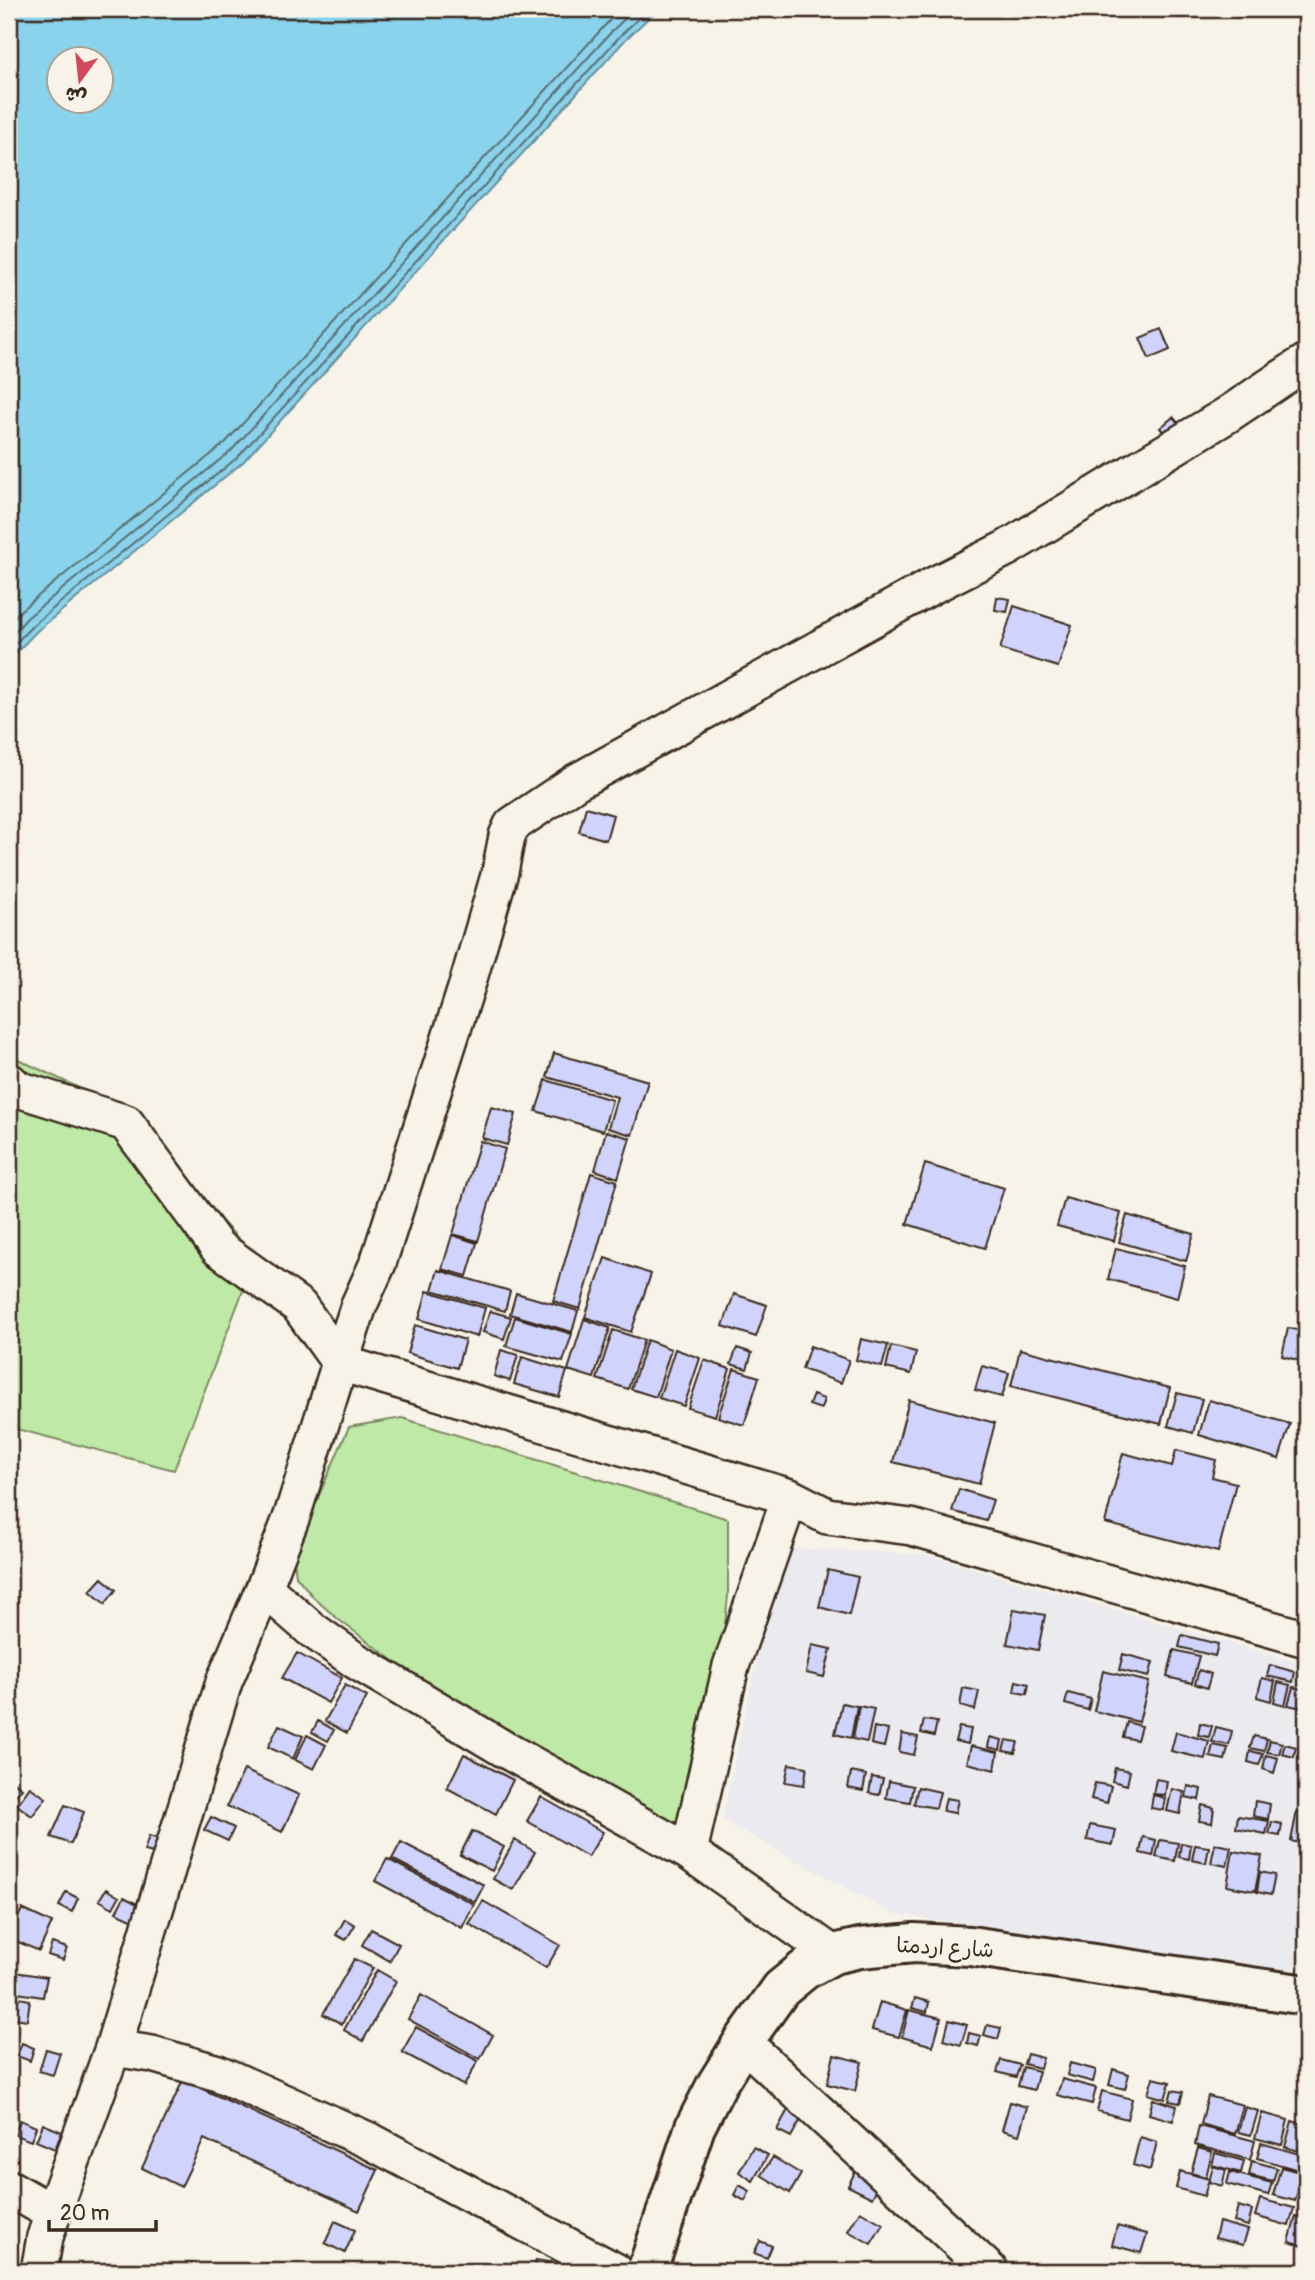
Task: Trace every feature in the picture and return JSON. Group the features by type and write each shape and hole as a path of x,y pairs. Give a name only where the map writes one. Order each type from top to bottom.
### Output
{"main road":[{"name":"شارع اردمتا","path":"647,2271 695,2127 717,2084 781,1989 804,1970 833,1954 860,1948 914,1943 970,1946 1306,1995"}],"street":[{"path":"39,2271 53,2213 113,2048 224,1682 292,1516 359,1305 382,1250 468,982 500,872 507,836 515,821 576,782 932,586 1007,548 1227,415 1306,362"},
{"path":"9,1081 18,1089 126,1123 218,1248 299,1306 340,1363 790,1497 827,1516 911,1527 1306,1639"},
{"path":"689,1852 731,1666 790,1497"},
{"path":"264,1588 311,1629 356,1661 504,1749 689,1852 833,1954"},
{"path":"743,2042 990,2271"},
{"path":"113,2048 152,2054 218,2073 372,2141 615,2271"},
{"path":"9,2188 53,2213"}],"shaded area":[{"path":"781,1548 924,1554 1306,1665 1306,1977 894,1914 722,1820"}],"green space":[{"path":"9,1055 128,1111 192,1190 256,1257 174,1470 9,1427"},
{"path":"402,1418 728,1519 728,1596 719,1681 685,1815 676,1825 666,1829 498,1738 339,1620 314,1598 296,1576 293,1554 349,1427"}],"water":[{"path":"9,9 658,9 626,39 243,462 37,631 9,660"}],"building":[{"path":"1161,329 1170,350 1149,359 1140,338"},
{"path":"1173,417 1186,432 1173,443 1160,428"},
{"path":"997,597 1010,599 1007,612 995,610"},
{"path":"1014,606 1072,625 1058,667 1000,649"},
{"path":"586,807 613,815 606,840 579,832"},
{"path":"554,1053 648,1081 632,1135 608,1128 617,1097 547,1077"},
{"path":"546,1080 612,1100 603,1131 536,1111"},
{"path":"491,1107 516,1114 507,1145 482,1138"},
{"path":"606,1131 630,1138 618,1178 595,1170"},
{"path":"480,1141 505,1149 478,1241 453,1234"},
{"path":"925,1164 1004,1188 985,1248 907,1224"},
{"path":"591,1173 617,1181 580,1309 553,1301"},
{"path":"1065,1198 1121,1213 1114,1241 1057,1226"},
{"path":"1127,1215 1194,1234 1186,1261 1119,1242"},
{"path":"452,1235 477,1243 467,1276 442,1269"},
{"path":"1116,1248 1185,1266 1177,1298 1108,1279"},
{"path":"605,1258 651,1274 631,1332 585,1317"},
{"path":"438,1270 510,1291 505,1311 432,1290"},
{"path":"427,1291 485,1308 477,1337 419,1319"},
{"path":"516,1293 578,1311 572,1332 510,1314"},
{"path":"734,1294 767,1305 756,1337 723,1326"},
{"path":"490,1311 511,1317 504,1339 483,1332"},
{"path":"515,1317 572,1334 563,1362 506,1346"},
{"path":"584,1319 610,1328 594,1378 568,1370"},
{"path":"415,1325 465,1340 457,1368 407,1353"},
{"path":"1288,1328 1306,1332 1305,1362 1282,1356"},
{"path":"613,1330 644,1340 628,1389 597,1379"},
{"path":"861,1339 888,1345 882,1367 856,1360"},
{"path":"647,1340 671,1349 656,1397 631,1389"},
{"path":"810,1346 849,1360 841,1383 802,1369"},
{"path":"891,1346 916,1352 911,1374 886,1368"},
{"path":"737,1348 752,1353 747,1369 731,1364"},
{"path":"675,1349 700,1358 684,1406 659,1398"},
{"path":"1020,1349 1170,1388 1161,1424 1011,1386"},
{"path":"501,1350 518,1355 510,1381 494,1376"},
{"path":"522,1357 567,1371 559,1397 514,1384"},
{"path":"704,1360 730,1369 715,1416 688,1408"},
{"path":"982,1366 1009,1373 1002,1397 975,1390"},
{"path":"734,1369 759,1377 744,1425 718,1417"},
{"path":"1177,1393 1202,1399 1193,1433 1168,1426"},
{"path":"813,1395 824,1399 821,1409 809,1405"},
{"path":"909,1400 995,1423 979,1484 893,1462"},
{"path":"1209,1400 1290,1424 1279,1459 1199,1435"},
{"path":"1176,1450 1216,1460 1212,1477 1236,1483 1218,1552 1105,1523 1123,1453 1172,1466"},
{"path":"959,1489 993,1500 986,1521 952,1511"},
{"path":"828,1570 858,1577 849,1615 819,1607"},
{"path":"102,1578 116,1590 105,1604 90,1591"},
{"path":"1014,1609 1045,1615 1038,1650 1007,1644"},
{"path":"1182,1635 1218,1644 1215,1656 1179,1647"},
{"path":"812,1645 831,1649 824,1677 806,1673"},
{"path":"1174,1650 1199,1656 1192,1683 1167,1677"},
{"path":"297,1653 342,1678 328,1703 282,1678"},
{"path":"1123,1654 1153,1662 1149,1677 1119,1670"},
{"path":"1270,1665 1295,1672 1293,1682 1267,1676"},
{"path":"1199,1670 1211,1674 1207,1688 1195,1684"},
{"path":"1103,1671 1149,1682 1139,1722 1094,1711"},
{"path":"1262,1678 1275,1681 1271,1701 1257,1697"},
{"path":"1016,1681 1029,1684 1027,1694 1014,1692"},
{"path":"1278,1682 1290,1685 1285,1705 1274,1702"},
{"path":"345,1685 367,1697 347,1733 325,1721"},
{"path":"1293,1687 1306,1690 1302,1708 1288,1705"},
{"path":"963,1688 979,1691 975,1710 960,1706"},
{"path":"1068,1693 1091,1699 1088,1710 1065,1704"},
{"path":"842,1703 857,1706 851,1738 835,1734"},
{"path":"859,1706 874,1709 867,1742 853,1739"},
{"path":"924,1720 937,1722 934,1736 921,1733"},
{"path":"318,1721 334,1730 328,1741 312,1732"},
{"path":"1127,1722 1141,1726 1137,1740 1123,1737"},
{"path":"1200,1723 1212,1726 1209,1737 1198,1735"},
{"path":"279,1725 303,1736 293,1759 268,1747"},
{"path":"874,1727 888,1730 884,1747 871,1744"},
{"path":"959,1727 971,1729 968,1744 955,1741"},
{"path":"1216,1727 1232,1731 1229,1745 1212,1742"},
{"path":"1176,1732 1209,1741 1205,1759 1171,1751"},
{"path":"902,1734 918,1737 914,1755 899,1752"},
{"path":"307,1735 326,1745 314,1769 295,1760"},
{"path":"1254,1736 1267,1739 1264,1751 1250,1748"},
{"path":"990,1737 1002,1740 1000,1750 988,1747"},
{"path":"1006,1740 1018,1742 1015,1753 1003,1751"},
{"path":"1270,1740 1282,1743 1279,1754 1267,1752"},
{"path":"1285,1744 1296,1747 1294,1757 1282,1754"},
{"path":"1213,1745 1228,1748 1225,1760 1210,1757"},
{"path":"971,1746 998,1752 995,1770 967,1763"},
{"path":"1250,1751 1263,1754 1259,1765 1248,1762"},
{"path":"464,1754 513,1780 496,1814 447,1788"},
{"path":"1266,1755 1278,1758 1274,1773 1263,1769"},
{"path":"789,1764 807,1767 804,1785 785,1782"},
{"path":"1115,1768 1130,1771 1127,1785 1112,1781"},
{"path":"244,1770 299,1795 282,1832 227,1806"},
{"path":"851,1772 866,1775 863,1791 848,1788"},
{"path":"872,1777 883,1779 879,1795 869,1793"},
{"path":"1156,1779 1167,1781 1165,1795 1153,1794"},
{"path":"11,1780 22,1788 12,1800 9,1798"},
{"path":"889,1781 913,1786 910,1802 886,1798"},
{"path":"1095,1783 1111,1786 1107,1803 1091,1799"},
{"path":"1188,1786 1201,1789 1199,1800 1186,1797"},
{"path":"30,1787 46,1798 32,1816 17,1805"},
{"path":"918,1787 940,1792 936,1808 914,1804"},
{"path":"1172,1789 1184,1792 1180,1814 1167,1811"},
{"path":"1153,1795 1165,1798 1163,1810 1151,1808"},
{"path":"541,1797 603,1832 588,1857 527,1821"},
{"path":"946,1798 958,1800 955,1813 943,1811"},
{"path":"1255,1801 1270,1804 1268,1819 1253,1816"},
{"path":"65,1805 84,1812 71,1844 51,1837"},
{"path":"1202,1805 1214,1808 1212,1823 1199,1821"},
{"path":"1297,1811 1306,1813 1303,1844 1291,1841"},
{"path":"1238,1816 1269,1821 1266,1834 1236,1828"},
{"path":"211,1817 234,1828 228,1841 204,1830"},
{"path":"1272,1822 1282,1824 1280,1836 1269,1834"},
{"path":"1090,1825 1116,1830 1113,1845 1087,1840"},
{"path":"472,1831 504,1847 492,1871 460,1855"},
{"path":"149,1836 159,1839 154,1853 144,1851"},
{"path":"1143,1837 1156,1840 1153,1856 1140,1853"},
{"path":"515,1840 535,1852 513,1890 493,1879"},
{"path":"1160,1840 1178,1843 1175,1861 1156,1857"},
{"path":"401,1842 484,1885 475,1902 392,1859"},
{"path":"1181,1843 1191,1845 1189,1859 1179,1857"},
{"path":"1215,1844 1231,1847 1227,1866 1211,1863"},
{"path":"1195,1845 1209,1847 1206,1863 1192,1860"},
{"path":"1233,1851 1262,1856 1255,1891 1227,1886"},
{"path":"387,1859 474,1904 462,1928 375,1881"},
{"path":"1260,1872 1275,1875 1271,1895 1257,1892"},
{"path":"106,1889 119,1897 113,1908 99,1900"},
{"path":"66,1892 78,1898 72,1912 59,1906"},
{"path":"124,1897 143,1907 136,1921 116,1912"},
{"path":"483,1901 560,1945 546,1968 469,1924"},
{"path":"22,1909 52,1923 39,1951 9,1938"},
{"path":"345,1919 355,1925 346,1940 336,1935"},
{"path":"371,1929 399,1944 390,1961 362,1945"},
{"path":"52,1943 67,1948 63,1960 48,1955"},
{"path":"354,1959 373,1968 342,2024 323,2014"},
{"path":"377,1970 396,1981 363,2041 344,2030"},
{"path":"15,1972 47,1977 43,1997 11,1992"},
{"path":"421,1995 493,2035 480,2059 408,2019"},
{"path":"9,1996 30,2000 27,2020 9,2017"},
{"path":"915,1998 929,2002 927,2012 912,2008"},
{"path":"880,2002 907,2010 899,2037 872,2030"},
{"path":"909,2010 941,2018 933,2046 902,2037"},
{"path":"949,2020 967,2025 961,2045 944,2040"},
{"path":"987,2025 1001,2028 998,2039 984,2035"},
{"path":"416,2027 478,2061 464,2086 402,2052"},
{"path":"969,2033 981,2036 978,2046 967,2043"},
{"path":"22,2043 34,2048 30,2061 17,2056"},
{"path":"46,2049 60,2053 53,2075 39,2071"},
{"path":"1027,2054 1043,2058 1040,2068 1024,2064"},
{"path":"834,2055 862,2062 855,2091 827,2084"},
{"path":"1001,2060 1020,2065 1016,2077 997,2072"},
{"path":"1070,2063 1096,2070 1093,2082 1067,2075"},
{"path":"1023,2067 1039,2071 1034,2090 1018,2086"},
{"path":"1113,2069 1129,2074 1125,2089 1109,2085"},
{"path":"1153,2078 1170,2082 1165,2099 1148,2094"},
{"path":"1062,2079 1096,2088 1092,2104 1057,2095"},
{"path":"183,2080 378,2170 359,2211 204,2139 181,2187 142,2168"},
{"path":"1172,2090 1183,2092 1180,2103 1169,2101"},
{"path":"1102,2091 1132,2099 1127,2119 1097,2111"},
{"path":"1208,2096 1243,2105 1235,2134 1201,2124"},
{"path":"1153,2099 1177,2106 1173,2121 1149,2114"},
{"path":"1010,2102 1027,2107 1019,2135 1002,2130"},
{"path":"791,2104 805,2112 791,2137 777,2130"},
{"path":"1245,2107 1258,2111 1251,2135 1238,2132"},
{"path":"1262,2113 1288,2120 1282,2145 1255,2138"},
{"path":"20,2120 36,2127 31,2141 15,2135"},
{"path":"1292,2121 1306,2125 1306,2153 1285,2147"},
{"path":"43,2124 62,2132 55,2149 36,2141"},
{"path":"1199,2126 1255,2141 1250,2160 1195,2145"},
{"path":"1140,2137 1157,2142 1150,2170 1133,2165"},
{"path":"1261,2143 1306,2156 1306,2172 1257,2158"},
{"path":"753,2147 768,2155 753,2181 739,2172"},
{"path":"1198,2148 1212,2152 1206,2177 1191,2173"},
{"path":"1215,2153 1244,2161 1241,2173 1212,2165"},
{"path":"773,2157 801,2174 790,2193 761,2175"},
{"path":"1252,2161 1277,2168 1273,2181 1249,2175"},
{"path":"1213,2166 1226,2170 1222,2186 1209,2182"},
{"path":"1281,2167 1303,2173 1295,2201 1273,2195"},
{"path":"857,2168 881,2180 872,2198 848,2186"},
{"path":"1180,2171 1209,2179 1204,2196 1176,2188"},
{"path":"1230,2172 1272,2183 1268,2195 1227,2184"},
{"path":"739,2185 750,2191 745,2201 734,2195"},
{"path":"1260,2199 1294,2208 1289,2226 1255,2216"},
{"path":"1238,2206 1252,2210 1248,2226 1234,2222"},
{"path":"860,2211 883,2224 871,2244 848,2231"},
{"path":"1296,2216 1306,2219 1306,2247 1289,2242"},
{"path":"335,2221 355,2230 345,2253 325,2243"},
{"path":"1219,2222 1248,2230 1243,2245 1215,2238"},
{"path":"1117,2226 1147,2234 1141,2253 1112,2245"},
{"path":"760,2241 772,2246 767,2258 754,2253"},
{"path":"536,2260 579,2267 578,2271 534,2271"}]}
